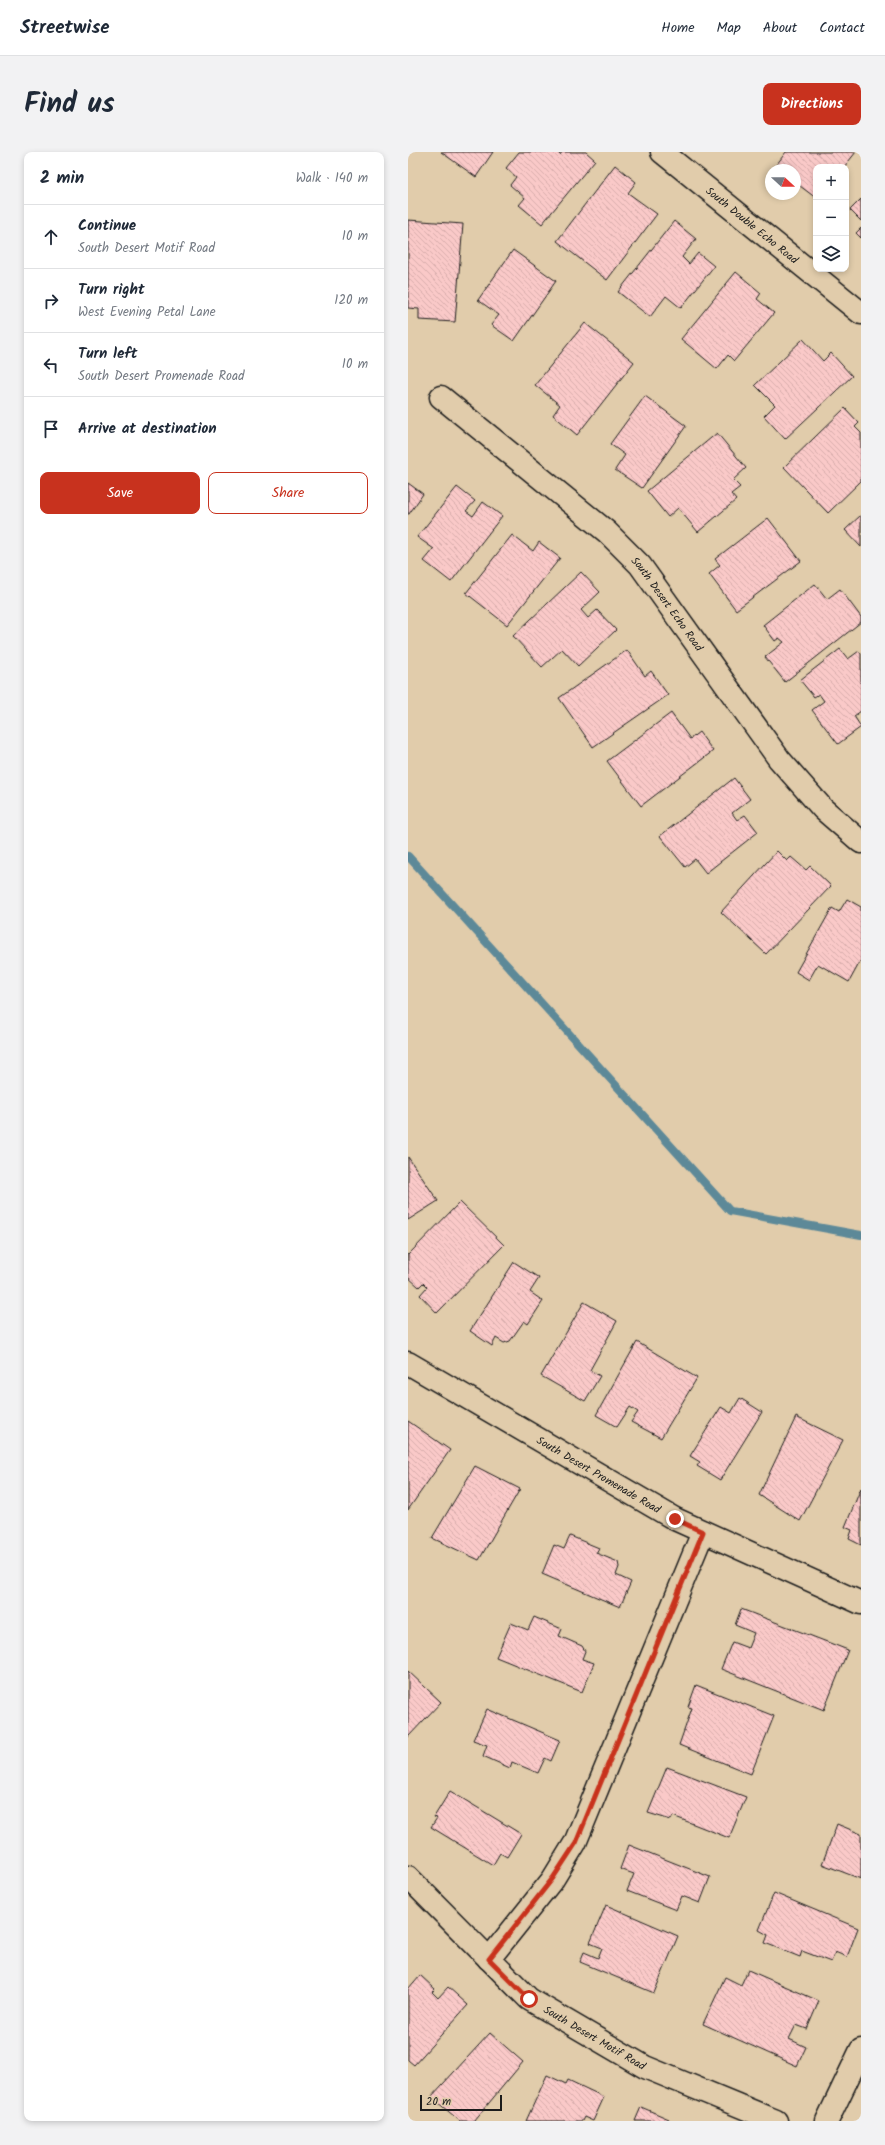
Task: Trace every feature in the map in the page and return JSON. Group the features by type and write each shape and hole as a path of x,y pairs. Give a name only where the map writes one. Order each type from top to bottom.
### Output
{"street":[{"name":"South Double Echo Road","path":"662,152 861,313"},
{"name":"South Desert Echo Road","path":"441,397 607,532 640,565 779,759 823,809 861,842"},
{"name":"South Desert Promenade Road","path":"408,1363 675,1519 861,1603"},
{"path":"489,1959 553,1878 576,1843 703,1532"},
{"name":"South Desert Motif Road","path":"408,1877 529,1999 645,2067 776,2121"},
{"path":"828,2121 861,2050"}],"building":[{"path":"441,152 493,152 476,177"},
{"path":"519,152 557,152 560,155 562,152 586,152 595,160 542,224 519,205 525,198 510,185 516,177 506,168"},
{"path":"786,152 856,152 846,164 813,164 813,196 801,187 801,164 777,164"},
{"path":"615,165 636,182 628,193 657,214 607,280 557,241"},
{"path":"861,199 861,221 850,210"},
{"path":"408,220 463,224 455,322 419,320 419,309 408,308"},
{"path":"674,221 696,239 682,257 689,264 698,253 714,266 681,308 666,296 650,317 618,292"},
{"path":"861,228 861,238 856,233"},
{"path":"513,250 556,281 514,341 491,325 499,315 478,300"},
{"path":"736,272 761,293 757,299 774,313 734,361 728,355 717,369 681,339"},
{"path":"585,323 634,362 577,435 553,415 560,405 535,385"},
{"path":"803,339 823,361 831,353 852,376 785,439 764,416 775,405 755,385"},
{"path":"645,396 686,426 642,488 615,470 625,455 610,444"},
{"path":"845,408 859,423 855,427 861,433 861,481 828,513 784,467"},
{"path":"717,433 746,468 733,480 740,487 731,494 736,500 698,532 678,508 668,517 647,491"},
{"path":"408,483 423,494 409,514 408,514"},
{"path":"457,487 475,501 466,511 473,516 483,502 502,516 451,582 424,561 434,549 417,537"},
{"path":"861,515 861,547 845,530"},
{"path":"768,518 801,561 736,610 709,574 720,565 715,559"},
{"path":"512,535 533,551 539,542 560,558 507,625 466,593"},
{"path":"581,572 600,592 581,610 588,618 597,610 616,630 578,666 562,649 542,667 513,636"},
{"path":"815,584 827,599 840,589 861,617 861,622 785,682 765,657 784,642 779,638 775,641 763,625"},
{"path":"840,649 848,659 859,651 861,654 861,711 854,716 861,727 838,744 812,710 824,701 819,694 814,697 800,680"},
{"path":"627,650 645,676 651,671 668,695 593,747 559,698"},
{"path":"671,713 690,739 699,732 713,751 641,806 607,761"},
{"path":"734,778 750,799 732,813 737,820 745,815 758,832 706,873 695,859 685,867 660,836"},
{"path":"777,851 787,861 791,857 806,870 810,866 831,886 766,954 721,912"},
{"path":"847,899 861,907 861,960 849,982 818,964 809,980 796,972 832,908 839,912"},
{"path":"408,1157 438,1201 408,1220"},
{"path":"460,1202 504,1245 437,1313 420,1295 427,1287 423,1283 419,1287 408,1277 408,1255"},
{"path":"514,1262 539,1278 530,1292 543,1301 528,1324 524,1321 510,1341 504,1343 496,1338 492,1346 470,1331"},
{"path":"584,1302 617,1321 590,1370 600,1376 585,1401 541,1376"},
{"path":"637,1342 697,1378 661,1438 631,1422 638,1412 630,1407 617,1427 596,1415"},
{"path":"740,1398 762,1412 720,1480 697,1466 700,1462 690,1456 721,1407 731,1413"},
{"path":"796,1417 843,1440 800,1521 759,1495"},
{"path":"408,1421 450,1450 408,1510"},
{"path":"475,1466 520,1489 479,1560 432,1538"},
{"path":"861,1488 861,1545 849,1539 852,1530 845,1527"},
{"path":"570,1536 599,1548 596,1553 618,1562 619,1567 616,1575 631,1582 620,1607 542,1574 554,1545 564,1549"},
{"path":"741,1609 848,1650 824,1710 721,1669 732,1642 748,1648 754,1633 735,1625"},
{"path":"534,1617 562,1629 559,1636 582,1646 585,1651 582,1659 594,1663 582,1692 496,1657 511,1623 528,1630"},
{"path":"408,1671 441,1702 408,1737"},
{"path":"696,1685 774,1716 751,1774 679,1745 692,1708 688,1707"},
{"path":"487,1709 560,1740 551,1761 545,1758 538,1773 512,1762 510,1768 483,1756 487,1745 473,1740"},
{"path":"667,1767 746,1797 729,1838 673,1816 671,1820 648,1813"},
{"path":"450,1791 521,1834 507,1857 500,1853 493,1865 431,1827 437,1818 434,1817"},
{"path":"837,1824 861,1834 861,1879 822,1864"},
{"path":"629,1845 710,1877 700,1903 682,1896 676,1910 627,1891 634,1874 620,1869"},
{"path":"774,1893 858,1928 847,1957 835,1952 831,1962 802,1951 800,1957 765,1943 768,1935 759,1930"},
{"path":"606,1905 678,1936 654,1993 580,1962 584,1952 598,1958 602,1948 590,1943"},
{"path":"748,1970 819,2001 807,2029 796,2025 789,2039 806,2047 797,2066 703,2024 725,1977 741,1985"},
{"path":"420,1975 435,1989 432,1992 438,1998 448,1987 468,2005 414,2065 408,2060 408,1989"},
{"path":"490,2033 523,2062 474,2121 460,2121 431,2097"},
{"path":"547,2075 566,2084 568,2080 604,2097 593,2121 584,2117 582,2121 526,2121"},
{"path":"641,2107 669,2119 668,2121 635,2121"}],"waterway":[{"path":"408,856 730,1211 861,1235"}],"route":[{"path":"529,1999 489,1959 553,1878 576,1843 703,1532 675,1519"}]}
